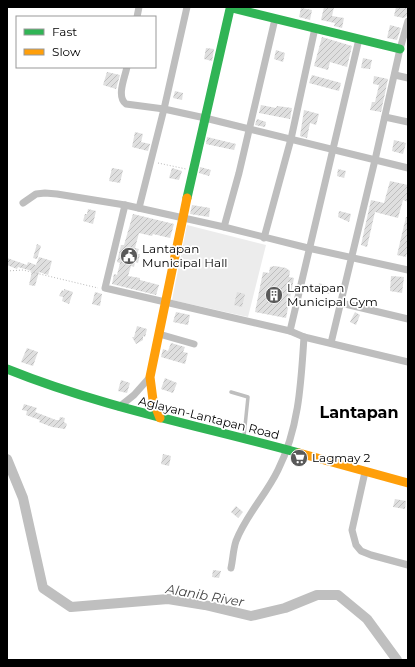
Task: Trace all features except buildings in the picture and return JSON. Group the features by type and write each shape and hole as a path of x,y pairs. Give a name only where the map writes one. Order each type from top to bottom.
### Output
{"street":[{"path":"139,208 164,109 187,7"},
{"path":"160,418 153,400 150,377 182,219 230,9 232,8 400,49"},
{"path":"224,227 275,19"},
{"path":"331,343 400,49 408,21"},
{"path":"264,238 291,139 315,28"},
{"path":"290,331 308,248 359,39"},
{"path":"127,68 121,92 123,102 126,104 164,109 204,118 408,168"},
{"path":"395,74 408,78"},
{"path":"385,117 408,122"},
{"path":"23,203 36,194 45,193 125,205 408,270"},
{"path":"125,205 105,288 290,331 304,337 408,362"},
{"path":"341,303 408,319"},
{"path":"159,334 194,344"},
{"path":"231,568 236,542 241,530 278,471 287,450 300,400 304,337"},
{"name":"Aglayan-Lantapan Road","path":"7,369 59,389 119,407 408,482"},
{"path":"119,407 134,395 150,377"},
{"path":"365,472 352,530 356,545 362,551 371,555 408,565"}],"lane":[{"path":"231,392 248,397 243,438"}],"path":[{"path":"151,161 193,171"},
{"path":"7,271 23,270 84,285 105,288"}],"shaded area":[{"path":"187,225 266,245 248,317 172,300"}],"waterway":[{"name":"Alanib River","path":"7,459 23,498 43,588 71,607 168,599 205,605 251,616 285,608 317,595 338,595 367,619 397,660"}],"traffic: fast":[{"path":"187,198 230,9 232,8 400,49"},
{"path":"7,369 78,394 115,405 299,453"}],"traffic: slow":[{"path":"160,418 153,400 150,377 187,198"},
{"path":"299,453 408,483"}],"place":[{"name":"Lantapan Municipal Hall","path":"129,256"},
{"name":"Lantapan Municipal Gym","path":"274,295"},
{"name":"Lagmay 2","path":"299,458"}],"district":[{"name":"Lantapan","path":"359,412"}]}
